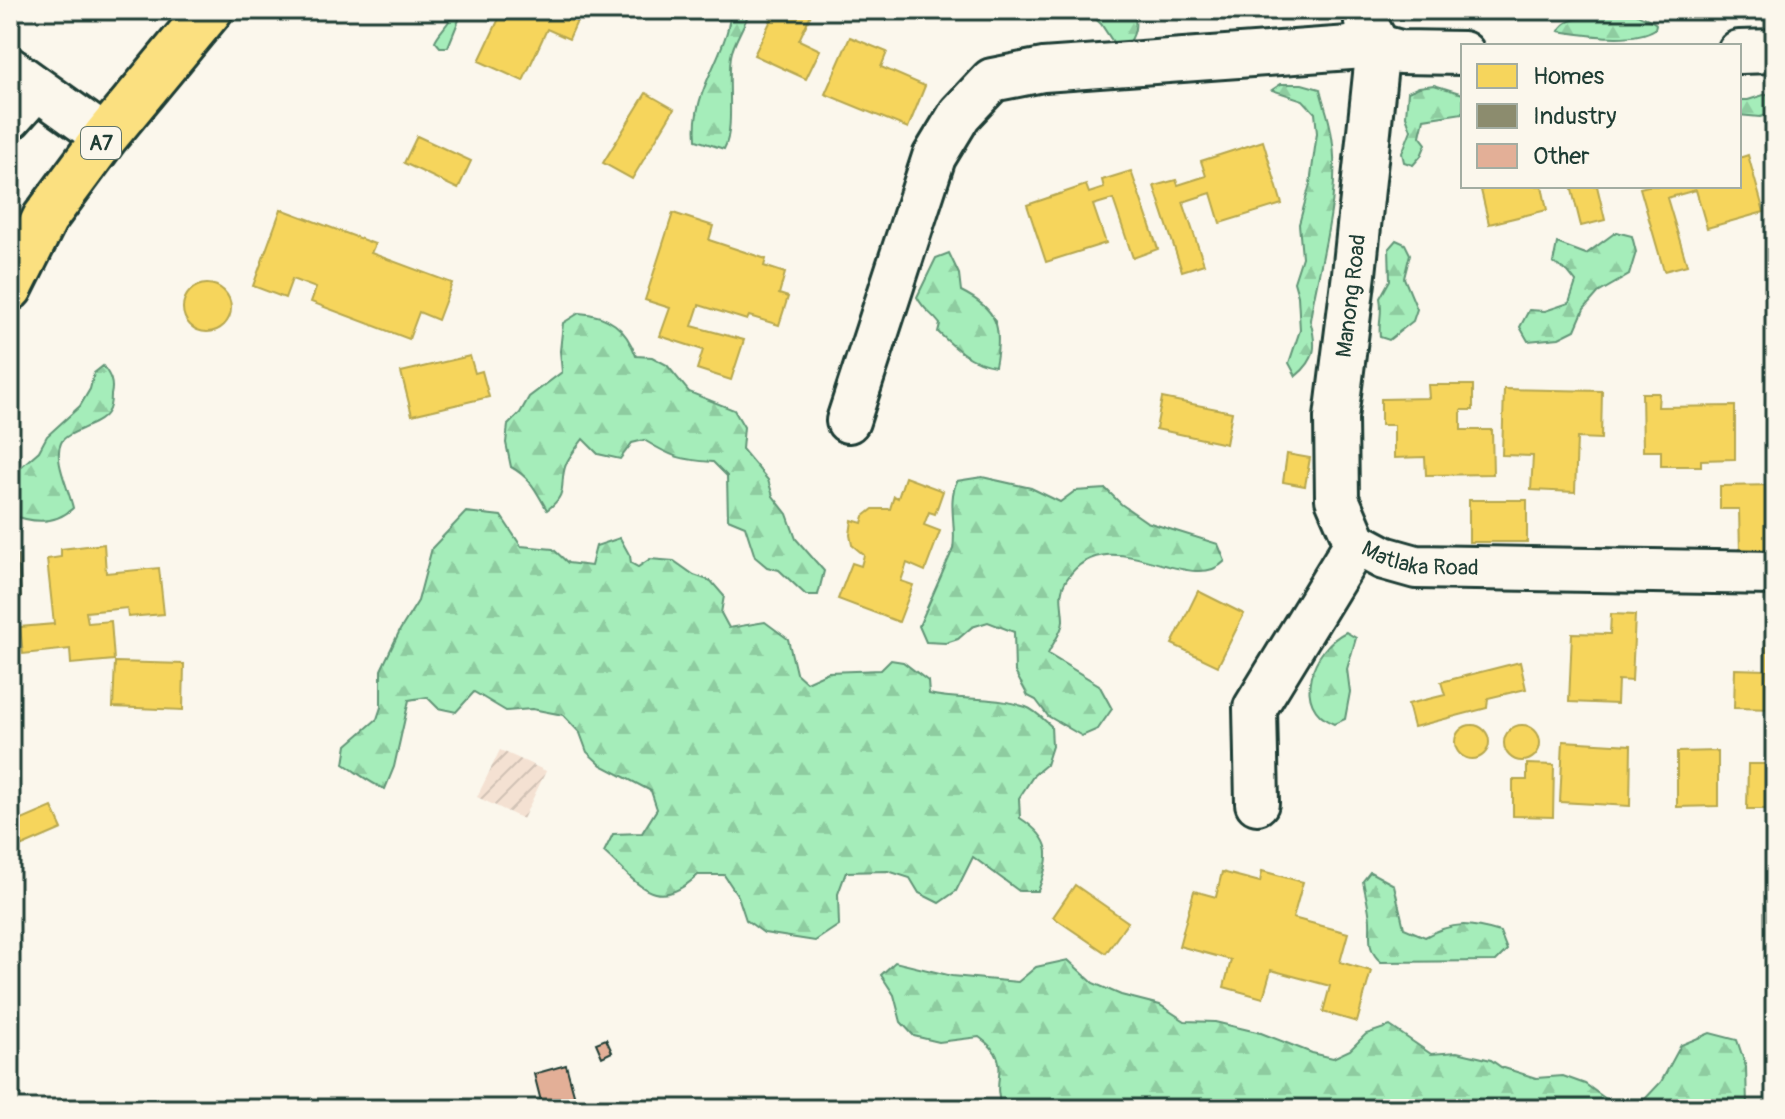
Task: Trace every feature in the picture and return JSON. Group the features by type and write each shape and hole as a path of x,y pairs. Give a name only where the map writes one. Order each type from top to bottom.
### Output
{"main road":[{"name":"A7","path":"10,288 45,218 105,137 210,10"}],"street":[{"path":"848,421 934,157 960,114 992,80 1043,70 1372,28 1400,52 1461,53"},
{"name":"Manong Road","path":"1356,543 1337,499 1336,418 1354,274 1372,28"},
{"path":"1741,52 1775,51"},
{"path":"19,92 105,137"},
{"name":"Matlaka Road","path":"1257,803 1255,708 1356,543 1384,558 1416,567 1775,573"}],"shaded area":[{"path":"500,750 546,771 523,819 477,797"}],"green space":[{"path":"455,10 463,10 448,47 440,47 435,41"},
{"path":"732,10 746,10 748,15 731,56 730,118 724,149 696,140 696,125 701,98 726,35"},
{"path":"1086,10 1134,10 1135,30 1126,47 1115,45 1101,24"},
{"path":"1604,10 1633,10 1656,24 1655,29 1622,37 1559,31 1571,20 1600,15"},
{"path":"1281,84 1302,84 1320,89 1334,155 1329,226 1310,320 1314,351 1308,364 1296,376 1289,363 1300,330 1294,282 1302,257 1299,224 1310,184 1317,133 1315,113 1303,100 1272,90"},
{"path":"1434,85 1461,93 1461,113 1424,119 1420,136 1426,144 1413,165 1404,162 1402,153 1411,130 1406,116 1408,92"},
{"path":"1775,93 1775,113 1760,117 1741,115 1741,100"},
{"path":"1616,232 1632,236 1636,252 1629,275 1598,293 1584,309 1575,330 1559,338 1528,341 1520,327 1529,310 1545,311 1569,303 1576,282 1568,272 1553,263 1557,243 1586,254"},
{"path":"1396,240 1405,244 1410,254 1404,278 1417,309 1413,321 1389,340 1380,337 1380,298 1390,280 1389,248"},
{"path":"949,253 959,274 961,291 983,305 994,320 998,340 995,366 971,358 951,344 938,332 940,324 917,297 936,258"},
{"path":"579,313 608,320 627,338 636,356 652,357 667,365 689,392 734,410 744,427 742,449 768,480 773,496 787,514 796,539 824,571 818,595 806,595 779,570 767,567 755,557 745,526 728,519 727,476 713,462 677,457 644,440 632,443 620,459 598,454 583,439 564,469 559,498 547,510 528,480 511,467 506,443 508,425 529,397 562,372 560,351 563,323"},
{"path":"103,366 112,383 108,411 97,422 64,439 59,450 60,466 73,508 66,514 43,521 10,514 10,486 16,471 39,451 47,436 80,406 90,389 94,373"},
{"path":"982,477 1031,488 1060,502 1075,491 1106,489 1147,522 1218,544 1225,561 1210,570 1191,571 1126,556 1104,555 1084,562 1067,579 1061,595 1063,625 1048,654 1099,685 1112,709 1098,729 1082,736 1048,716 1036,700 1028,696 1015,672 1014,632 988,622 972,627 958,639 946,643 926,642 919,626 953,549 952,506 957,481"},
{"path":"466,512 501,516 521,546 553,549 568,563 591,566 596,546 620,538 631,563 638,567 650,559 674,561 694,575 711,581 724,596 721,613 729,628 765,622 788,639 796,673 806,682 828,672 881,670 891,660 903,662 928,681 929,694 1002,701 1033,710 1051,726 1052,746 1046,765 1034,775 1019,798 1020,818 1039,834 1047,849 1038,891 1019,891 973,857 956,891 939,903 919,893 910,878 888,871 846,872 838,894 839,925 815,941 764,933 746,920 738,896 724,875 698,875 670,893 658,894 637,883 604,852 613,834 642,833 657,809 651,791 601,765 587,752 580,733 563,715 532,709 506,711 474,692 456,712 438,708 427,697 409,700 394,767 385,789 364,778 344,764 347,745 377,719 381,707 381,670 418,601 432,548"},
{"path":"1346,632 1356,638 1347,669 1350,692 1345,719 1334,724 1320,716 1309,692 1316,664 1324,651"},
{"path":"1370,872 1394,885 1404,928 1425,937 1453,926 1479,927 1500,932 1507,950 1496,961 1381,962 1370,942 1363,881"},
{"path":"1068,960 1093,983 1121,995 1160,1005 1185,1021 1215,1022 1261,1033 1333,1058 1350,1050 1366,1034 1390,1026 1431,1054 1457,1052 1491,1060 1501,1067 1536,1078 1563,1076 1585,1084 1606,1099 1645,1099 1661,1082 1681,1045 1710,1033 1737,1040 1746,1067 1747,1106 1745,1109 1002,1109 998,1087 999,1063 990,1046 979,1037 939,1042 914,1036 901,1022 894,995 881,975 895,962 952,976 1018,982 1036,967"}],"building: Homes":[{"path":"503,10 582,10 569,39 547,29 523,81 479,61"},
{"path":"776,10 813,10 799,40 820,50 806,79 754,55"},
{"path":"850,37 887,52 881,67 925,86 908,128 825,94"},
{"path":"646,93 674,109 632,179 603,163"},
{"path":"417,136 471,161 458,189 404,163"},
{"path":"1263,141 1282,204 1220,223 1211,193 1183,202 1204,264 1182,271 1154,186 1176,180 1178,185 1206,176 1201,161"},
{"path":"1748,155 1764,212 1707,228 1696,190 1667,198 1687,265 1664,271 1640,188 1741,188 1741,157"},
{"path":"1131,171 1158,249 1133,258 1113,199 1093,205 1106,243 1046,262 1027,205 1086,185 1089,193 1104,188 1102,180"},
{"path":"1480,188 1542,188 1547,210 1489,224"},
{"path":"1572,188 1597,188 1605,220 1581,226"},
{"path":"281,209 375,244 371,253 452,283 438,320 419,312 409,339 311,302 316,288 292,279 285,298 253,286"},
{"path":"673,213 713,226 709,240 766,259 764,266 785,273 779,294 788,297 779,325 749,316 747,320 699,305 692,326 744,340 731,380 697,369 703,350 660,336 670,308 645,300"},
{"path":"207,284 224,291 231,308 224,325 207,332 190,325 183,308 190,291"},
{"path":"470,356 475,373 482,371 489,397 412,415 401,372"},
{"path":"1428,385 1473,385 1473,410 1461,410 1461,430 1492,430 1493,474 1426,475 1425,457 1394,458 1394,425 1381,425 1381,399 1429,398"},
{"path":"1504,389 1602,391 1601,439 1577,438 1575,492 1531,490 1533,456 1502,455"},
{"path":"1642,393 1659,393 1658,407 1735,406 1735,459 1701,460 1701,466 1661,466 1661,451 1643,451"},
{"path":"1162,398 1232,412 1226,444 1156,429"},
{"path":"1287,454 1310,458 1305,486 1283,482"},
{"path":"905,477 943,491 935,514 929,512 924,525 940,531 925,571 907,563 901,581 913,585 899,622 838,599 852,563 861,566 864,555 852,545 852,520 862,523 864,516 873,509 890,509 894,496 898,498"},
{"path":"1775,485 1775,552 1740,553 1739,509 1720,509 1720,486"},
{"path":"1469,500 1527,500 1527,542 1469,542"},
{"path":"104,544 106,573 159,568 164,614 128,617 127,608 86,612 88,623 111,621 114,660 71,664 70,649 23,654 20,627 54,624 47,559 61,557 61,549"},
{"path":"1198,591 1244,614 1218,666 1172,644"},
{"path":"1611,614 1635,615 1632,681 1618,680 1617,704 1569,702 1572,633 1610,634"},
{"path":"1766,640 1775,640 1775,709 1734,708 1735,669 1766,670"},
{"path":"115,662 184,664 183,710 113,707"},
{"path":"1520,662 1526,689 1488,698 1487,708 1414,727 1408,704 1445,695 1441,682"},
{"path":"1472,725 1484,730 1489,742 1484,754 1472,759 1460,754 1455,742 1460,730"},
{"path":"1522,725 1535,730 1540,743 1535,756 1522,761 1509,756 1504,743 1509,730"},
{"path":"1563,741 1631,745 1630,806 1560,802"},
{"path":"1718,751 1718,806 1677,807 1677,752"},
{"path":"1527,764 1554,765 1553,817 1513,816 1513,780 1527,780"},
{"path":"1748,764 1775,764 1775,809 1747,809"},
{"path":"52,807 62,829 13,850 10,825"},
{"path":"1262,871 1303,882 1293,918 1348,933 1340,962 1371,971 1357,1022 1323,1012 1330,986 1271,970 1263,998 1224,987 1231,960 1179,946 1194,891 1216,897 1222,872 1260,882"},
{"path":"1075,885 1128,922 1106,953 1053,917"},
{"path":"1775,999 1775,1028 1768,1026"}],"building: Industry":[{"path":"19,555 21,597 10,598 10,556"}],"building: Other":[{"path":"606,1039 612,1052 602,1057 596,1043"},
{"path":"566,1065 578,1109 543,1109 534,1074"}]}
